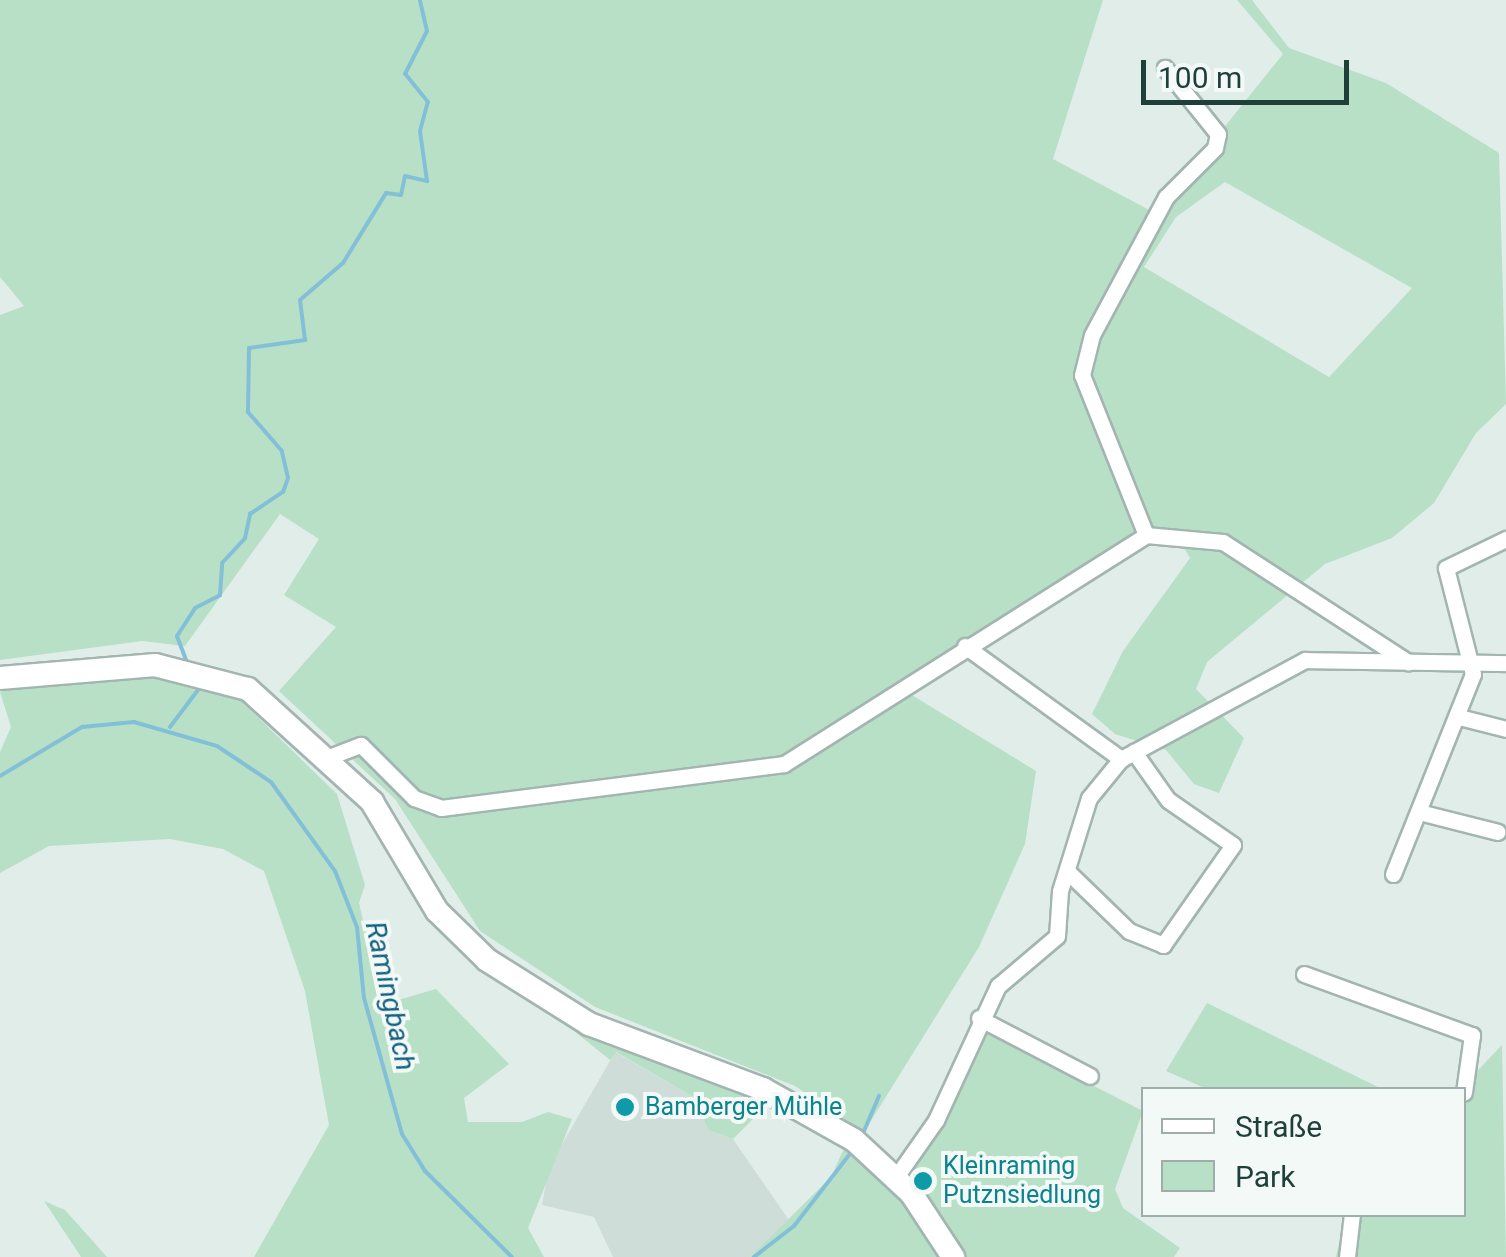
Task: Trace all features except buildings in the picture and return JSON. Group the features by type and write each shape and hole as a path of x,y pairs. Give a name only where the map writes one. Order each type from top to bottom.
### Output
{"main road":[{"path":"0,678 70,666 181,667 206,672 265,700 328,758 388,822 437,911 487,960 589,1024 763,1089 858,1143 896,1178 953,1257"}],"street":[{"path":"1146,534 1086,403 1082,375 1092,335 1166,196 1216,148 1218,134 1165,68"},
{"path":"328,758 361,745 414,798 441,808 752,772 784,764 1146,534 1222,542 1408,662"},
{"path":"1394,874 1458,717 1474,660 1446,568 1506,539"},
{"path":"965,646 1128,756 1168,800 1233,845 1163,945 1128,931 1068,872"},
{"path":"896,1178 936,1120 998,986 1057,936 1068,872 1089,798 1128,756 1306,660 1506,663"},
{"path":"1458,717 1506,729"},
{"path":"1419,812 1498,832"},
{"path":"1304,974 1472,1035 1465,1087"},
{"path":"980,1018 1090,1076"},
{"path":"1347,1257 1352,1217"}],"shaded area":[{"path":"615,1052 695,1098 708,1130 733,1139 791,1223 750,1257 613,1257 594,1217 542,1205 549,1167"}],"green space":[{"path":"0,0 1103,0 1053,159 1155,213 1283,54 1237,0 1252,0 1289,48 1386,83 1499,153 1506,404 1476,433 1434,503 1392,538 1325,564 1207,662 1196,689 1244,738 1219,793 1194,784 1166,750 1115,734 1092,714 1123,651 1190,558 1181,543 1146,540 907,692 1036,771 1025,844 979,947 864,1132 795,1086 595,1007 480,931 395,799 279,691 336,627 284,595 319,539 280,514 185,646 142,641 0,660 0,315 24,306 0,277","holes":["1225,182 1412,288 1329,377 1144,267 1176,217"]},
{"path":"167,674 236,696 337,794 365,885 359,903 374,966 398,1000 436,989 509,1064 464,1098 468,1122 522,1122 548,1112 572,1119 528,1228 544,1257 254,1257 329,1125 305,991 264,871 223,849 170,839 49,846 0,873 0,752 11,727 0,692 24,682"},
{"path":"1207,1003 1378,1087 1202,1087 1166,1071"},
{"path":"563,1022 745,1090 759,1113 733,1139 708,1130 695,1098 616,1052 610,1060"},
{"path":"984,1030 1141,1110 1115,1189 1123,1208 1180,1248 1174,1257 962,1257 913,1172"},
{"path":"1502,1045 1506,1257 1336,1257 1345,1217 1466,1217 1466,1087 1462,1087"},
{"path":"846,1144 898,1188 942,1257 750,1257 831,1177"},
{"path":"44,1201 65,1210 107,1257 81,1257"}],"waterway":[{"path":"188,665 177,636 195,608 220,595 222,563 245,538 250,514 283,492 288,478 282,451 248,412 249,348 305,340 300,300 343,263 386,193 401,195 405,176 427,181 420,131 428,102 405,74 427,31 420,0"},
{"path":"170,727 201,686"},
{"name":"Ramingbach","path":"0,776 82,727 134,722 217,746 271,782 335,871 357,927 364,998 402,1134 425,1171 512,1257"},
{"path":"861,1138 879,1096"},
{"path":"754,1257 794,1226 853,1150"}],"place":[{"name":"Bamberger Mühle","path":"625,1107"},
{"name":"Kleinraming Putznsiedlung","path":"923,1181"}]}
